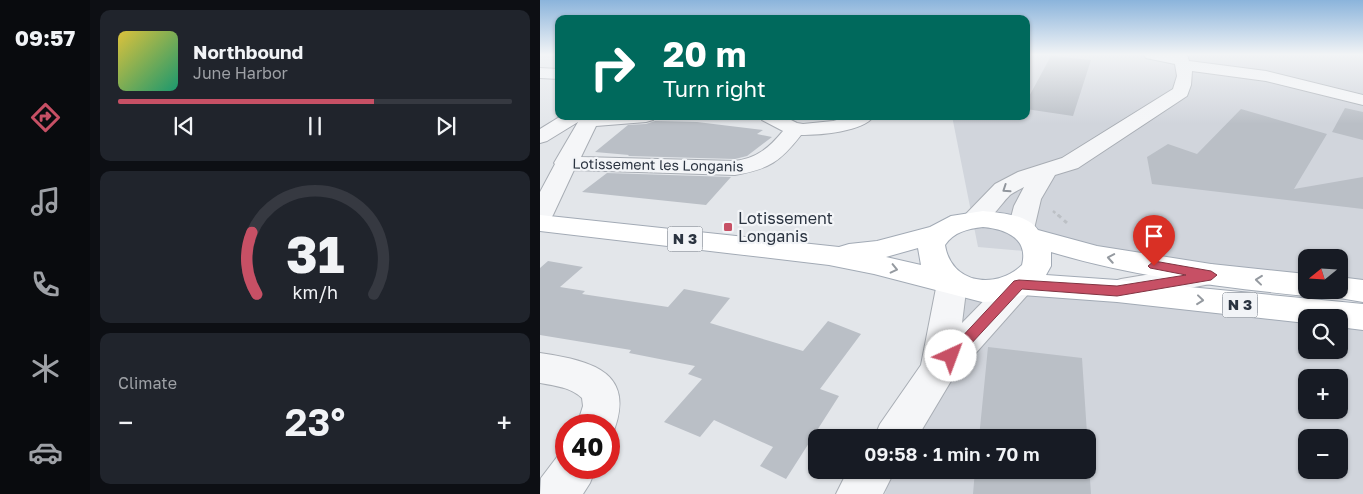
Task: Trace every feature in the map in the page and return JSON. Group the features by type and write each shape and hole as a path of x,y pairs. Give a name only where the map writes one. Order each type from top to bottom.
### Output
{"main road":[{"path":"975,218 999,220 1025,232 1037,248 1038,262 1032,274 1019,284 998,291 973,290 952,283 938,272 931,258 931,245 938,234 948,226 961,221 975,218"},
{"name":"N 3","path":"540,223 830,255 952,283"},
{"name":"N 3","path":"1025,232 1097,256 1211,275 1298,284"},
{"name":"N 3","path":"830,255 877,250 938,234"},
{"name":"N 3","path":"1019,284 1117,291 1363,317"},
{"path":"1348,289 1363,291"}],"street":[{"path":"975,218 1003,189 1026,177 1070,163 1182,92 1185,78"},
{"path":"1274,78 1363,100"},
{"path":"540,126 555,120"},
{"path":"540,137 576,120"},
{"name":"Lotissement les Longanis","path":"540,215 565,164 581,120"},
{"path":"777,120 796,129 849,124 860,120"},
{"name":"Lotissement les Longanis","path":"565,164 735,168 749,166 772,158 796,129"},
{"path":"1025,232 1023,212 1045,172"},
{"path":"1117,291 1211,275"},
{"path":"938,370 952,283"},
{"path":"900,429 938,370 1019,284"},
{"path":"540,368 585,377 597,388 602,404 600,414"},
{"path":"557,494 567,479"},
{"path":"858,494 868,479"}],"shaded area":[{"path":"1030,78 1363,78 1363,280 1348,279 1348,249 1298,249 1298,274 978,247 953,120 1030,120"},
{"path":"948,274 1298,321 1298,359 1348,359 1348,327 1363,329 1363,494 885,494 889,479 1096,479 1096,429 903,429"}],"building":[{"path":"1039,78 1085,78 1073,116 1030,110 1030,95"},
{"path":"1345,108 1363,112 1363,140 1332,132"},
{"path":"1241,109 1327,134 1294,189 1363,177 1363,209 1152,184 1147,157 1168,144 1197,154"},
{"path":"655,121 697,122 763,130 757,134 772,137 747,156 735,159 628,156 595,152 628,125 646,124"},
{"path":"607,173 731,177 706,205 582,192"},
{"path":"548,261 583,267 560,287 585,291 582,294 668,307 684,289 730,298 710,323 803,351 828,321 861,334 820,389 839,396 818,429 808,429 808,445 786,479 760,466 773,447 714,420 700,437 664,422 702,379 688,374 695,366 629,353 631,350 540,335 540,268"},
{"path":"988,347 1082,358 1087,429 980,429"},
{"path":"974,479 1090,479 1091,494 973,494"}],"place":[{"name":"Lotissement Longanis","path":"728,227"}],"route":[{"path":"951,356 1019,284 1117,291 1211,275 1154,266"}]}
